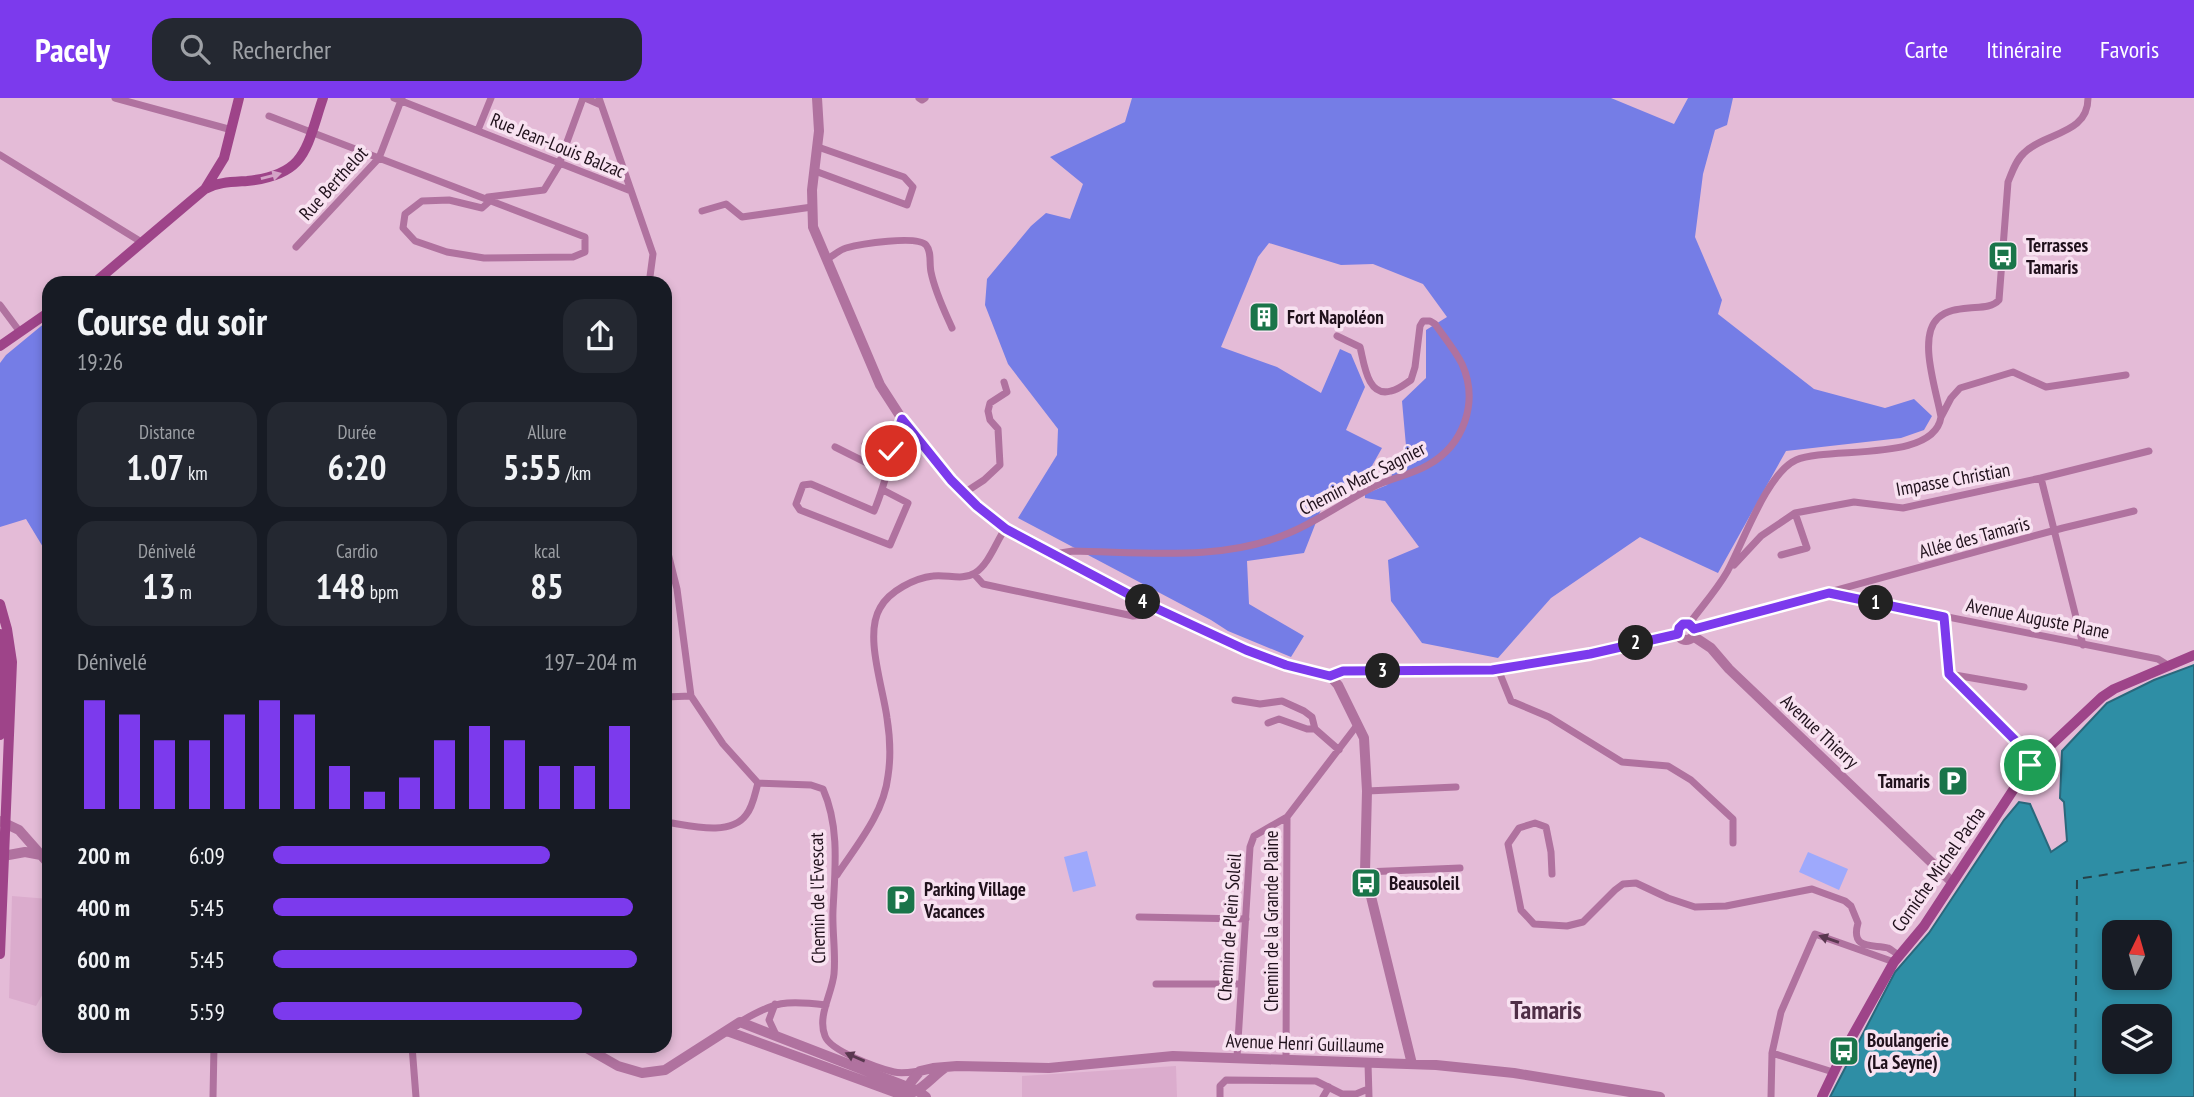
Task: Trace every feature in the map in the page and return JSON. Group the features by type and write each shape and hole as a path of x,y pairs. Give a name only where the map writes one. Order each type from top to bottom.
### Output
{"main road":[{"path":"205,189 227,148 239,98"},
{"path":"103,276 212,185 267,178 287,172 299,160 323,98"},
{"path":"227,148 225,174 231,182"},
{"path":"0,346 42,317"},
{"path":"0,356 20,332"},
{"path":"0,604 12,662 2,821 0,954"},
{"path":"0,634 4,665 0,735"},
{"name":"Corniche Michel Pacha","path":"1822,1097 1896,958 1924,926 2035,760 2102,697 2194,655"}],"street":[{"path":"115,98 232,130"},
{"path":"478,130 491,98"},
{"path":"487,199 544,190 560,162 584,98 600,101 653,254 650,276"},
{"path":"817,98 818,147 812,207 813,227 880,385 902,419 964,492 1006,529 1149,605 1246,650 1286,665 1330,676 1338,685 1364,738 1367,791 1365,872 1412,1064"},
{"path":"919,98 925,98"},
{"path":"1330,676 1343,671 1498,669 1590,654 1678,634 1684,640 1726,573 1773,481 1786,465 1804,457 1872,451 1923,440 1940,425 1941,417 1929,352 1932,325 1937,318 1951,310 1996,304 2001,293 2008,182 2014,166 2032,146 2075,126 2083,117 2088,98"},
{"name":"Rue Jean-Louis Balzac","path":"399,99 631,191"},
{"name":"Rue Berthelot","path":"296,247 379,158 399,99"},
{"path":"269,116 311,133 379,158 487,199 585,237 585,252 573,257 484,258 447,252 415,241 403,228 405,214 422,201 449,200 482,208 487,199"},
{"path":"815,171 907,205 913,187 904,177 818,147"},
{"path":"0,155 143,243"},
{"path":"702,211 726,204 742,217 812,207"},
{"path":"827,260 845,248 886,242 918,240 924,243 929,250 930,270 937,294 952,328"},
{"path":"0,305 20,332"},
{"name":"Chemin Marc Sagnier","path":"1053,554 1073,551 1221,551 1265,542 1290,533 1376,485 1428,465 1455,442 1467,415 1468,391 1462,364 1435,324 1430,320 1423,321 1411,380 1391,391 1381,391 1369,382 1360,347 1337,336"},
{"path":"1941,417 1960,388 2013,372 2046,387 2126,375"},
{"path":"964,492 984,480 1000,465 998,429 990,420 988,411 990,403 1007,392 1004,382"},
{"path":"883,490 908,503 890,545 800,510 796,504 803,485 811,484 874,511 883,490 902,419"},
{"path":"865,444 890,456"},
{"path":"835,447 887,473"},
{"name":"Impasse Christian","path":"1726,573 1761,536 1796,513 1854,502 1903,508 2149,451"},
{"path":"2041,478 2054,531 2134,511"},
{"path":"1781,555 1807,548 1796,513"},
{"path":"837,875 879,807 888,777 890,735 874,644 874,625 878,610 894,592 925,578 935,575 964,577 974,574 981,568 1006,529"},
{"name":"Allée des Tamaris","path":"1829,593 2054,531 2083,645"},
{"path":"672,569 691,696 723,744 758,783 747,815 735,824 720,828 672,823"},
{"path":"974,574 983,584 1133,615 1142,615 1149,605"},
{"name":"Avenue Auguste Plane","path":"1692,630 1829,593 2158,659 2169,666"},
{"path":"1944,617 1949,674 2035,760"},
{"name":"Avenue Thierry","path":"1692,630 1728,669 1952,882"},
{"path":"1498,669 1511,701 1549,717 1622,762 1668,766 1691,780 1733,818 1734,843"},
{"path":"1949,674 2024,687"},
{"path":"672,697 691,696"},
{"path":"1236,701 1260,704 1282,701 1312,718 1315,729 1339,750"},
{"path":"1268,723 1279,719 1307,729 1315,729"},
{"name":"Chemin de la Grande Plaine","path":"1286,1059 1287,817 1358,724"},
{"name":"Chemin de l'Evescat","path":"758,783 811,785 823,789 828,799 835,835 837,875 833,911 834,974 826,1006"},
{"path":"1367,791 1456,787"},
{"name":"Chemin de Plein Soleil","path":"1237,1057 1250,847 1254,836 1287,817"},
{"path":"2,821 24,835 41,855"},
{"path":"1552,874 1546,827 1535,823 1519,828 1508,844 1521,911 1534,924 1567,926 1583,922 1623,884 1636,883 1668,898 1695,906 1726,906 1812,889 1845,901 1851,906 1858,923 1856,931 1859,940 1865,946 1887,948 1896,958"},
{"path":"19,853 24,843 24,835"},
{"path":"1,855 32,852 41,855"},
{"path":"1365,872 1461,868"},
{"path":"1139,917 1246,919"},
{"path":"1771,1097 1772,1054 1781,1012 1815,934 1896,958"},
{"path":"1156,984 1240,984"},
{"path":"595,1053 618,1066 642,1073 665,1070 740,1022 775,1004 793,1001 826,1006"},
{"path":"775,1004 769,1020 777,1038"},
{"name":"Avenue Henri Guillaume","path":"826,1006 823,1027 830,1046 897,1073 946,1067 1036,1068 1158,1056 1237,1057 1412,1064 1514,1073 1660,1097"},
{"path":"740,1022 913,1093"},
{"path":"727,1031 825,1066 913,1093"},
{"path":"213,1097 214,1053"},
{"path":"413,1053 416,1097"},
{"path":"1772,1054 1833,1072"},
{"path":"1220,1097 1220,1087 1226,1080 1316,1081 1345,1095 1368,1093 1368,1063"},
{"path":"913,1093 946,1067"},
{"path":"913,1093 920,1071"},
{"path":"1323,1097 1329,1087"}],"shaded area":[{"path":"1132,98 1611,98 1674,124 1688,98 1733,98 1727,125 1715,130 1703,174 1695,237 1722,300 1718,314 1814,389 1885,408 1914,399 1932,416 1924,430 1901,438 1786,451 1718,573 1640,537 1551,598 1498,658 1422,643 1391,601 1388,560 1419,547 1385,501 1365,498 1365,494 1387,485 1406,446 1402,401 1426,378 1426,330 1447,317 1423,284 1373,264 1341,265 1269,243 1258,257 1221,347 1277,367 1321,393 1340,349 1351,354 1365,387 1346,430 1382,448 1364,480 1322,507 1304,553 1247,561 1249,604 1304,636 1291,657 1228,631 1018,518 1057,455 1058,429 1008,364 985,305 987,279 1031,226 1046,213 1070,219 1083,184 1050,157 1125,122"},
{"path":"42,325 42,545 26,519 0,527 0,363"},
{"path":"2194,665 2194,1097 1830,1097 1895,972 1929,933 2004,820 2019,802 2030,804 2051,852 2067,841 2064,802 2060,798 2062,751 2107,703 2154,680"},
{"path":"1087,851 1096,886 1073,892 1064,857"},
{"path":"1808,852 1848,869 1839,890 1799,872"},
{"path":"12,896 42,898 42,995 36,1006 9,998"},
{"path":"1176,1066 1177,1097 1022,1097 1022,1076"}],"ferry route":[{"path":"2075,1097 2077,879 2194,861"}],"place":[{"name":"Terrasses Tamaris","path":"2003,256"},
{"name":"Fort Napoléon","path":"1264,317"},
{"name":"Tamaris","path":"1953,781"},
{"name":"Beausoleil","path":"1366,883"},
{"name":"Parking Village Vacances","path":"901,900"},
{"name":"Boulangerie (La Seyne)","path":"1844,1051"}],"district":[{"name":"Tamaris","path":"1546,1010"}],"route":[{"path":"891,451 902,419 951,480 977,506 1006,529 1149,605 1246,650 1286,665 1330,676 1343,671 1492,670 1541,663 1678,634 1683,624 1689,624 1694,629 1704,624 1829,593 1944,617 1949,674 2035,760 2030,765"}]}
